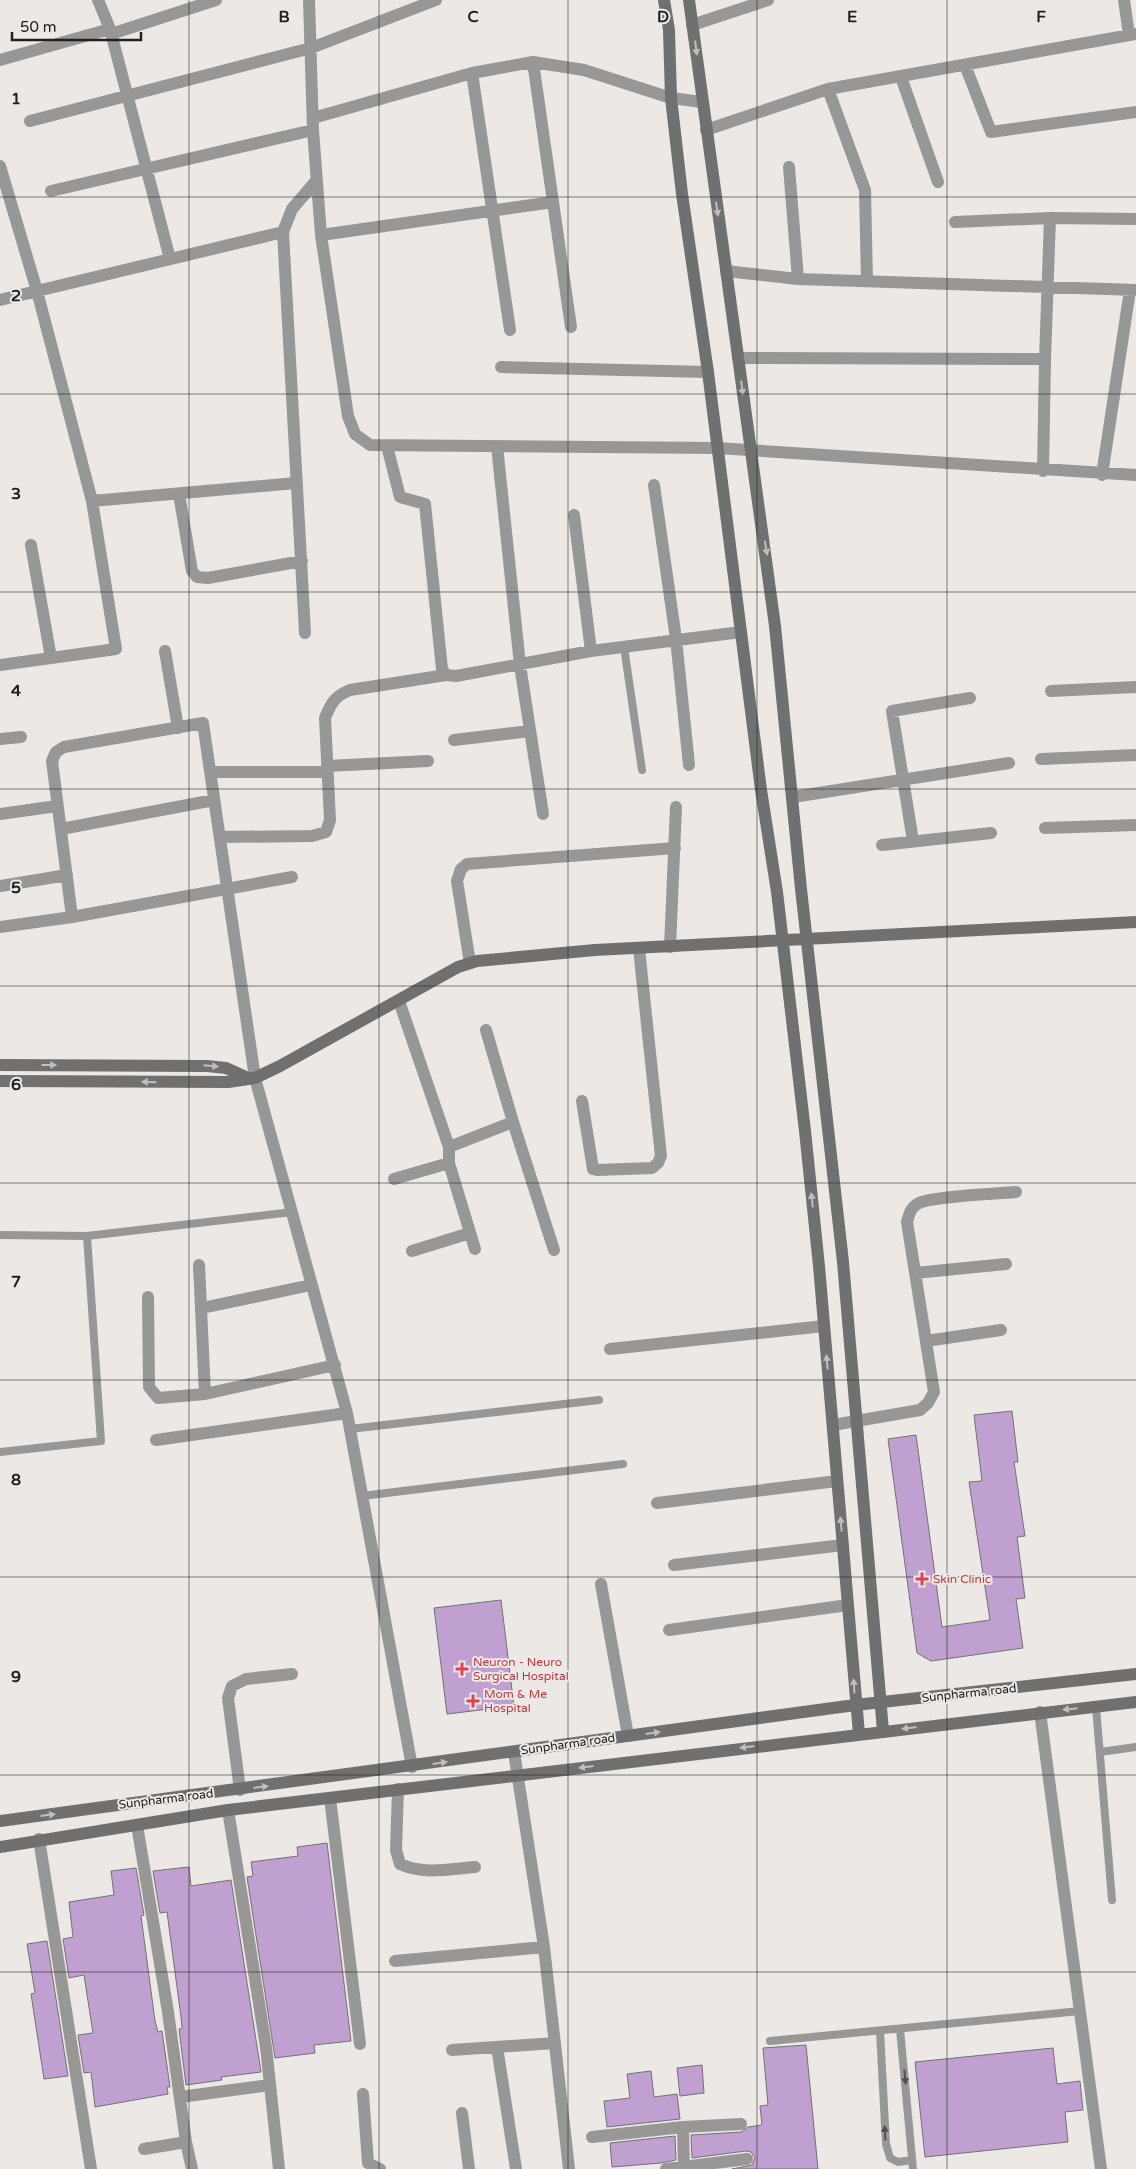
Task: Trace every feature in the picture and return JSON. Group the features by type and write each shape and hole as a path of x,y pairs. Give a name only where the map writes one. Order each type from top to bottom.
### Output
{"street":[{"path":"98,0 110,31 170,259"},
{"path":"0,60 216,0"},
{"path":"308,0 316,180 321,235 348,416 355,434 370,445 717,448 750,452 1102,475 1136,475"},
{"path":"30,121 311,48 436,0"},
{"path":"664,0 668,30 671,98 783,940 807,1151 838,1481 855,1705 859,1734"},
{"path":"689,0 750,452 768,558 807,939 843,1262 883,1731"},
{"path":"692,25 768,0"},
{"path":"706,130 828,90 1132,34 1124,0"},
{"path":"534,62 572,328"},
{"path":"51,191 147,170 313,124 472,72 534,62 584,70 671,98 702,102"},
{"path":"965,65 991,132 1136,112"},
{"path":"472,72 510,330"},
{"path":"901,77 938,182"},
{"path":"828,90 865,190 867,281"},
{"path":"0,166 5,203 37,291 92,501 116,649 0,664"},
{"path":"789,167 798,279"},
{"path":"305,633 283,232 292,208 316,180"},
{"path":"321,235 553,202"},
{"path":"1043,471 1050,218"},
{"path":"955,222 1050,218 1136,219"},
{"path":"0,300 283,232"},
{"path":"726,271 798,279 1133,290 1102,475"},
{"path":"738,358 1045,359"},
{"path":"501,367 708,372"},
{"path":"388,446 400,497 425,504 442,669 446,676"},
{"path":"497,446 520,665 542,814"},
{"path":"92,501 296,483"},
{"path":"654,485 676,639 689,765"},
{"path":"179,494 192,571 197,577 208,578 302,561"},
{"path":"574,515 591,651"},
{"path":"31,545 50,658"},
{"path":"220,837 312,836 326,832 330,820 325,718 331,703 339,695 350,690 456,676 591,651 741,632"},
{"path":"165,651 178,728"},
{"path":"1051,691 1136,687"},
{"path":"913,841 892,711 970,698"},
{"path":"72,917 52,761 56,752 64,748 203,723 253,1078 347,1413 412,1767"},
{"path":"454,740 530,732"},
{"path":"0,739 21,737"},
{"path":"1041,758 1136,755"},
{"path":"210,772 327,769 428,761"},
{"path":"793,797 1009,763"},
{"path":"61,829 214,800"},
{"path":"0,814 58,806"},
{"path":"670,947 676,807"},
{"path":"1045,828 1136,825"},
{"path":"882,845 991,833"},
{"path":"470,963 457,881 461,869 467,864 674,848"},
{"path":"0,886 67,875"},
{"path":"0,927 72,917 292,877"},
{"path":"0,1081 228,1082 253,1078 280,1066 458,967 470,963 530,955 1136,922"},
{"path":"582,1101 593,1169 652,1168 658,1163 661,1156 640,949"},
{"path":"398,1001 449,1147 449,1163 475,1249"},
{"path":"486,1030 554,1250"},
{"path":"0,1065 207,1066 226,1068 253,1078"},
{"path":"449,1147 513,1122"},
{"path":"394,1179 449,1163"},
{"path":"833,1425 920,1410 928,1403 934,1392 907,1222 910,1211 919,1204 1016,1192"},
{"path":"412,1251 470,1233"},
{"path":"915,1273 1006,1264"},
{"path":"199,1265 205,1394"},
{"path":"202,1308 311,1286"},
{"path":"148,1298 149,1387 158,1398 205,1394 335,1365"},
{"path":"610,1349 824,1326"},
{"path":"926,1341 1001,1330"},
{"path":"156,1440 347,1413"},
{"path":"657,1503 838,1481"},
{"path":"674,1565 843,1545"},
{"path":"601,1584 628,1736"},
{"path":"669,1630 848,1605"},
{"path":"240,1790 228,1698 232,1686 246,1679 292,1674"},
{"name":"Sunpharma road","path":"0,1821 412,1767 855,1705 1136,1674"},
{"name":"Sunpharma road","path":"0,1847 39,1839 228,1810 1136,1702"},
{"path":"1040,1712 1101,2169"},
{"path":"514,1752 544,1948 568,2169"},
{"path":"398,1790 396,1850 400,1864 411,1869 427,1872 475,1867"},
{"path":"330,1798 360,2044"},
{"path":"228,1810 270,2085 280,2169"},
{"path":"137,1825 186,2142 192,2169"},
{"path":"39,1839 50,1896 91,2169"},
{"path":"395,1961 544,1948"},
{"path":"452,2050 555,2043"},
{"path":"497,2047 516,2169"},
{"path":"180,2097 270,2085"},
{"path":"363,2094 368,2163 380,2169"},
{"path":"462,2113 469,2169"},
{"path":"592,2137 683,2127 741,2124"},
{"path":"683,2127 684,2168"},
{"path":"144,2149 186,2142"},
{"path":"666,2169 747,2159"}],"lane":[{"path":"624,647 642,770"},
{"path":"0,1235 87,1236 292,1212"},
{"path":"0,1452 101,1441 87,1236"},
{"path":"350,1430 598,1400"},
{"path":"362,1496 623,1464"},
{"path":"1096,1707 1112,1900"},
{"path":"1100,1752 1136,1747"},
{"path":"770,2041 1080,2011"},
{"path":"900,2029 913,2169"},
{"path":"880,2031 886,2144 890,2158 898,2162 912,2160"}],"building":[{"path":"1012,1411 1018,1462 1014,1462 1025,1536 1017,1537 1025,1598 1016,1599 1023,1648 931,1661 917,1653 888,1439 916,1435 942,1627 990,1620 969,1482 982,1481 974,1415"},
{"path":"501,1600 514,1706 447,1714 434,1608"},
{"path":"327,1843 351,2041 314,2045 315,2053 275,2058 247,1877 253,1876 251,1862 298,1856 297,1847"},
{"path":"189,1867 191,1886 231,1880 261,2072 221,2077 222,2080 186,2085 179,2029 182,2028 181,2017 167,1912 160,1913 153,1871"},
{"path":"136,1868 144,1915 141,1916 155,2021 158,2032 162,2031 170,2087 167,2087 168,2094 95,2107 91,2072 84,2073 78,2035 93,2033 84,1975 69,1978 63,1939 73,1937 69,1902 114,1895 111,1871"},
{"path":"47,1941 68,2076 44,2079 31,1994 35,1993 27,1944"},
{"path":"806,2045 818,2169 732,2169 752,2165 755,2158 751,2152 746,2151 692,2158 691,2135 741,2132 748,2127 762,2125 760,2106 768,2105 763,2048"},
{"path":"1053,2048 1057,2084 1080,2081 1083,2110 1065,2112 1068,2142 925,2157 915,2062"},
{"path":"702,2065 704,2093 680,2096 677,2068"},
{"path":"651,2071 654,2097 677,2094 680,2119 607,2127 604,2101 630,2098 627,2074"},
{"path":"675,2136 676,2160 612,2167 610,2143"}],"place":[{"name":"Skin Clinic","path":"922,1579"},
{"name":"Neuron - Neuro Surgical Hospital","path":"462,1669"},
{"name":"Mom & Me Hospital","path":"473,1701"}]}
